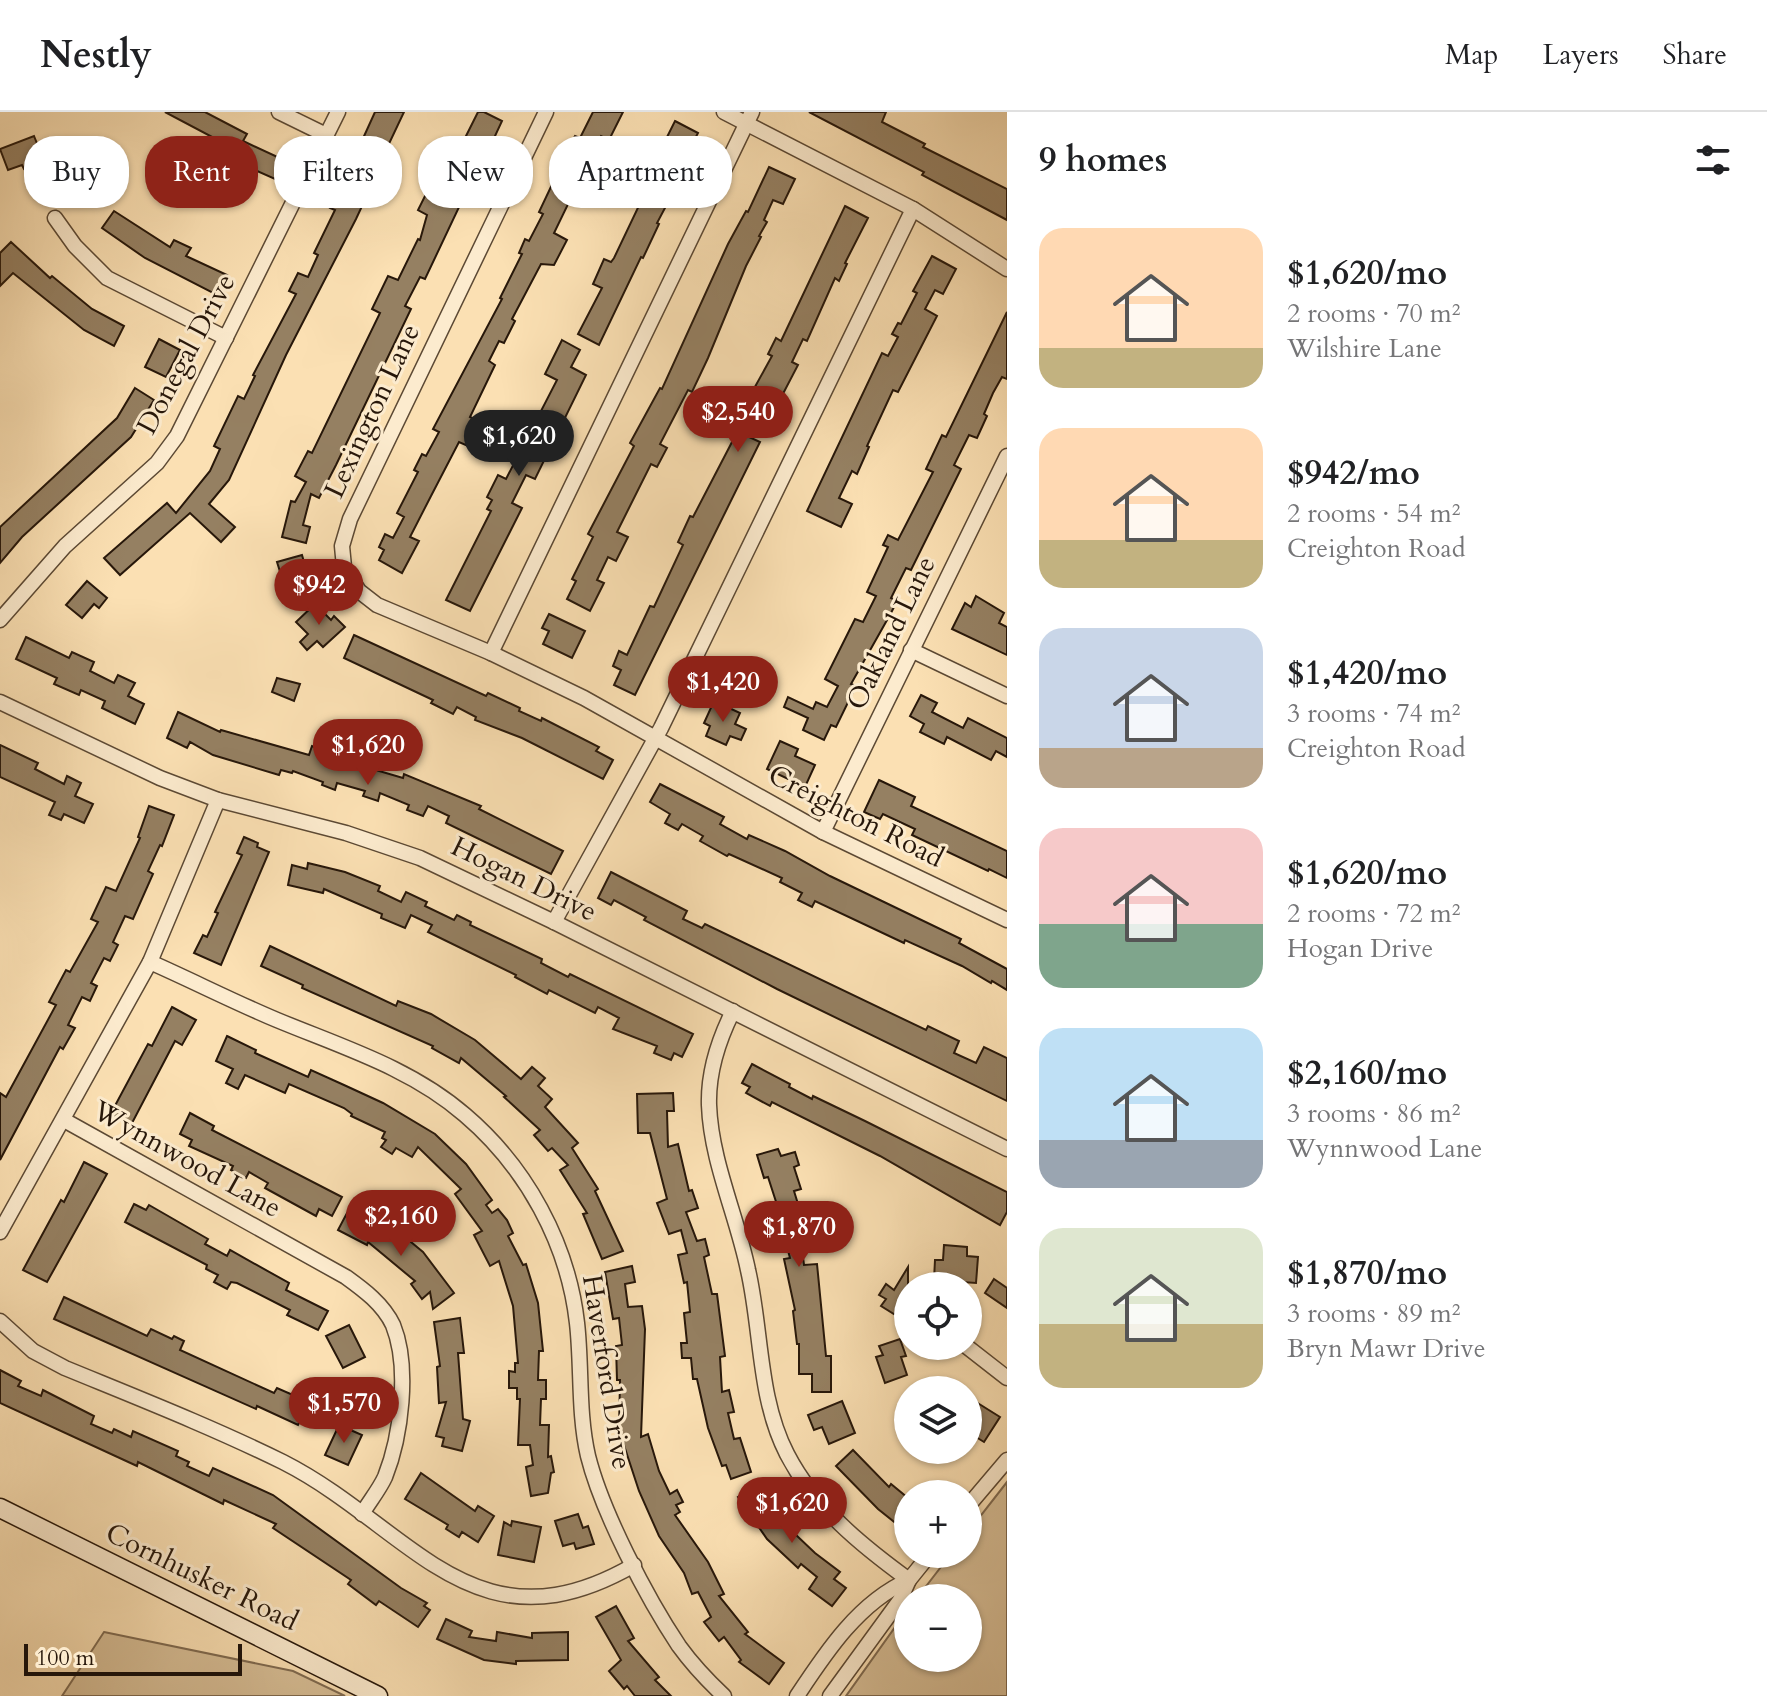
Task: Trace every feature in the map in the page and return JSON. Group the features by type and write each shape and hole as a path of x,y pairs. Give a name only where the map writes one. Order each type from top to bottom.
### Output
{"main road":[{"name":"Cornhusker Road","path":"0,1508 378,1696"}],"street":[{"path":"279,112 326,135"},
{"name":"Donegal Drive","path":"0,620 65,546 157,463 177,436 338,112"},
{"name":"Lexington Lane","path":"349,574 344,567 342,546 350,519 546,112"},
{"path":"724,112 750,118 913,209 1007,269"},
{"path":"491,653 750,118"},
{"path":"554,922 656,737 913,209"},
{"path":"55,218 75,246 107,278 226,338"},
{"name":"Oakland Lane","path":"823,832 911,650 1002,482 1007,456"},
{"name":"Creighton Road","path":"349,574 359,591 377,605 491,653 584,698 823,832 1007,920"},
{"path":"911,650 1007,696"},
{"name":"Hogan Drive","path":"0,702 123,762 218,800 346,833 420,858 1007,1149"},
{"path":"0,1232 150,962 218,800"},
{"name":"Haverford Drive","path":"150,962 417,1080 465,1114 508,1160 539,1205 568,1275 577,1321 587,1453 608,1510 680,1648 724,1696"},
{"path":"733,1011 714,1059 709,1107 715,1145 749,1275 767,1396 775,1424 786,1452 816,1499 837,1521 909,1580"},
{"name":"Wynnwood Lane","path":"64,1120 320,1262 373,1296 393,1325 401,1387 394,1451 383,1480 362,1514"},
{"path":"0,1321 44,1357 283,1462 322,1484 441,1569 474,1587 500,1595 539,1597 569,1594 634,1565"},
{"path":"982,1358 1007,1378"},
{"path":"982,1489 1007,1460"},
{"path":"830,1696 900,1600 919,1568"},
{"path":"797,1696 869,1603 888,1589 909,1580"}],"shaded area":[{"path":"1007,1482 1007,1696 846,1696 894,1629 894,1672 982,1672 982,1584 928,1584 940,1568 982,1568 982,1514"},
{"path":"104,1632 293,1671 345,1696 62,1696"}],"building":[{"path":"165,112 205,112 247,134 210,136"},
{"path":"375,112 404,112 393,136 364,136"},
{"path":"478,112 502,121 495,136 466,136"},
{"path":"593,112 623,112 611,136 581,136"},
{"path":"809,112 886,112 882,122 925,144 923,147 1007,189 1007,220 922,175 924,172"},
{"path":"675,121 698,133 696,136 668,136"},
{"path":"24,140 24,169 22,165 8,170 0,149"},
{"path":"258,148 274,155 274,179 258,171"},
{"path":"769,167 795,179 783,204 773,200 761,237 708,358 692,392 688,390 660,444 667,448 657,467 651,464 617,532 628,537 616,561 608,557 597,580 604,583 590,611 567,599 576,581 572,579 593,537 588,534 634,446 630,443 662,389 728,244 748,212"},
{"path":"549,191 549,208 566,208 554,233 567,240 554,265 541,264 512,319 515,321 504,343 499,341 489,361 495,365 470,417 480,422 468,446 459,442 431,496 410,537 419,541 402,573 379,560 384,550 379,547 385,534 393,538 404,517 397,513 418,472 414,470 439,432 433,429 502,299 522,254 519,253 525,239 529,241 543,214 539,212"},
{"path":"845,206 868,218 839,281 835,278 807,341 803,339 792,362 798,365 773,413 763,408 749,437 760,442 635,695 614,685 621,670 613,666 619,651 627,655 650,606 654,607 683,545 678,542 690,516 693,517 745,417 740,414 772,356 768,354 776,338 781,341"},
{"path":"330,208 361,208 286,355 229,480 209,504 235,527 221,542 190,513 120,575 104,558 167,503 176,513 210,471 220,449 214,446 238,396 244,399 253,375 296,294 289,291 298,273 308,277 318,255 314,253 335,210"},
{"path":"459,208 425,279 420,277 405,306 411,309 319,498 311,494 303,525 310,527 306,543 282,537 291,501 295,502 306,482 295,476 308,451 312,453 380,313 372,309 388,276 398,280 420,240 427,215 418,210"},
{"path":"638,208 665,208 599,345 578,334 602,288 593,284 604,259 611,262"},
{"path":"114,211 170,247 174,240 191,248 186,256 227,275 217,295 145,258 102,228"},
{"path":"11,242 50,278 52,276 92,309 124,326 114,346 84,330 13,273 0,286 0,253"},
{"path":"932,256 956,269 943,294 935,290 925,309 937,316 898,392 893,390 857,474 852,471 839,498 852,504 841,527 807,511 882,353 888,356 898,337 892,334 898,323 901,324 917,293 913,291"},
{"path":"1007,312 1007,379 1002,377 993,393 977,438 969,435 954,465 961,469 911,570 906,568 891,598 897,601 851,684 856,686 836,727 831,725 824,740 803,730 808,718 784,707 788,697 813,709 816,702 827,707 838,686 825,679 855,619 863,622 876,596 867,592 888,547 883,545 888,535 898,540 933,472 926,469 942,435 946,437"},
{"path":"159,339 180,350 166,377 145,367"},
{"path":"562,340 580,350 571,367 586,375 535,479 526,475 512,503 522,508 470,611 446,600 491,511 487,509 492,500 487,497 498,475 506,479 557,380 545,374"},
{"path":"135,388 154,400 131,437 22,537 0,563 0,527 117,418"},
{"path":"302,555 311,587 287,594 277,562"},
{"path":"87,581 107,598 99,608 94,604 82,618 66,605"},
{"path":"976,596 1004,613 999,623 1007,627 1007,655 952,629 965,603 971,607"},
{"path":"315,604 331,620 334,616 345,627 323,647 317,641 307,650 300,642 308,634 296,622"},
{"path":"549,614 585,631 572,658 543,644 549,631 542,628"},
{"path":"354,635 486,696 488,693 520,708 519,711 541,721 542,718 599,747 596,751 613,760 603,779 522,738 475,720 476,717 457,707 453,714 431,703 433,700 344,658"},
{"path":"26,637 69,658 72,652 94,662 90,671 114,683 118,675 135,683 128,696 144,704 135,724 102,708 105,701 81,690 79,695 54,684 57,678 16,659"},
{"path":"277,678 300,684 294,701 272,692"},
{"path":"921,695 937,703 932,712 963,728 968,718 1007,738 1007,757 996,751 991,760 947,737 944,744 920,732 924,724 910,716"},
{"path":"714,701 740,713 735,724 746,729 741,740 730,736 726,745 706,736 710,726 704,723"},
{"path":"178,712 220,732 309,755 312,746 346,758 345,761 403,778 404,774 481,806 479,809 563,851 551,874 446,823 449,816 428,806 423,816 407,810 409,805 380,793 378,801 363,796 365,791 337,783 335,790 293,771 281,770 279,775 213,755 190,742 187,748 167,738"},
{"path":"780,741 798,749 795,756 815,765 805,787 767,769"},
{"path":"0,745 38,763 35,769 64,784 67,776 81,783 75,796 93,804 84,823 64,814 61,820 49,815 55,802 0,777"},
{"path":"879,780 915,797 911,806 1007,851 1007,878 912,835 915,829 883,814 880,819 864,812"},
{"path":"660,784 724,817 720,824 747,839 749,835 785,851 961,939 959,943 1007,969 1007,990 962,966 905,940 904,943 815,901 812,907 798,900 802,893 780,882 782,878 729,854 727,856 700,841 703,836 682,824 678,830 665,823 670,814 650,802"},
{"path":"149,806 174,815 148,871 153,874 133,919 125,916 113,942 118,945 110,961 104,958 91,983 97,986 90,1001 82,997 68,1025 75,1028 63,1049 60,1047 0,1160 0,1093 6,1097 56,1005 49,1002 98,922 91,919 106,887 116,891 140,838"},
{"path":"244,837 269,852 221,965 194,953 203,935 207,937 218,913 215,912 242,855 237,853"},
{"path":"308,863 345,872 380,886 378,891 401,902 406,892 427,902 425,906 454,920 457,915 471,922 470,925 542,959 541,963 568,977 570,974 693,1034 682,1057 674,1053 671,1060 654,1053 657,1046 613,1029 619,1018 598,1007 595,1013 549,990 547,994 516,975 428,932 432,925 411,915 405,928 381,918 382,914 324,889 323,893 288,885 292,865 307,869"},
{"path":"611,872 687,911 683,919 702,928 705,924 926,1030 928,1026 959,1041 954,1053 976,1063 984,1047 1007,1058 1007,1101 777,989 644,920 646,917 614,900 611,905 598,898"},
{"path":"270,946 396,1006 398,1001 431,1014 475,1040 521,1079 532,1067 545,1078 538,1086 552,1099 545,1107 578,1143 572,1148 598,1189 595,1191 623,1251 602,1259 583,1214 587,1213 560,1170 568,1165 552,1148 548,1151 534,1135 540,1130 506,1096 461,1058 459,1063 433,1046 302,988 303,985 261,966"},
{"path":"172,1007 196,1020 182,1045 175,1041 131,1125 110,1115"},
{"path":"227,1036 256,1050 255,1053 308,1077 311,1070 383,1103 435,1134 466,1164 492,1200 486,1205 492,1213 498,1209 507,1220 513,1233 508,1236 523,1265 526,1264 538,1303 543,1351 539,1351 538,1380 546,1380 546,1399 541,1399 540,1425 549,1425 548,1457 551,1456 554,1472 551,1473 548,1493 531,1496 526,1467 533,1465 530,1445 518,1445 520,1399 517,1399 517,1388 509,1388 509,1371 515,1372 515,1363 518,1363 513,1306 499,1261 490,1266 474,1235 482,1231 455,1194 461,1189 418,1147 412,1157 396,1148 392,1154 381,1147 386,1140 382,1138 385,1132 351,1116 344,1108 289,1084 285,1093 245,1075 238,1089 226,1083 233,1069 216,1061"},
{"path":"752,1064 812,1099 813,1096 1007,1192 1007,1212 1000,1225 880,1156 772,1102 770,1106 746,1093 750,1087 742,1083"},
{"path":"673,1093 674,1111 667,1111 668,1147 678,1144 689,1191 692,1190 698,1208 686,1212 697,1241 705,1239 709,1255 704,1257 712,1294 717,1294 725,1356 720,1357 722,1392 729,1390 734,1412 728,1413 734,1439 740,1438 751,1472 731,1479 726,1465 722,1466 708,1428 697,1379 693,1379 691,1358 682,1358 681,1343 687,1343 684,1313 690,1312 687,1282 684,1283 678,1255 687,1253 681,1230 669,1234 657,1203 667,1199 650,1133 638,1133 637,1094"},
{"path":"190,1113 214,1126 212,1130 342,1197 332,1216 319,1209 316,1216 265,1188 268,1183 249,1172 246,1178 231,1170 233,1166 189,1146 192,1140 180,1134"},
{"path":"778,1149 781,1156 795,1152 799,1165 794,1167 801,1189 794,1191 809,1240 801,1242 804,1265 817,1264 826,1356 831,1356 831,1392 812,1392 812,1374 799,1374 795,1310 784,1259 790,1258 782,1228 776,1230 771,1213 779,1211 757,1155"},
{"path":"84,1162 107,1174 47,1282 23,1270"},
{"path":"134,1204 146,1210 149,1205 208,1239 205,1244 227,1256 230,1250 289,1283 286,1290 328,1311 318,1330 287,1315 290,1310 237,1283 231,1282 227,1289 214,1282 218,1275 206,1269 207,1265 125,1222"},
{"path":"347,1213 389,1235 394,1228 423,1252 454,1293 433,1309 430,1292 422,1299 411,1284 415,1281 368,1242 367,1245 338,1230"},
{"path":"944,1245 967,1247 967,1256 978,1257 977,1272 934,1272 935,1260 943,1260"},
{"path":"632,1266 635,1282 625,1284 628,1307 642,1306 645,1329 641,1437 648,1434 659,1471 670,1494 677,1490 683,1502 676,1505 680,1512 675,1515 708,1562 724,1594 719,1596 748,1632 745,1634 784,1663 769,1684 739,1662 741,1660 724,1637 719,1641 704,1622 711,1617 698,1592 692,1594 684,1573 659,1536 639,1491 619,1430 620,1380 617,1380 616,1346 622,1345 619,1318 613,1319 605,1272"},
{"path":"994,1279 1007,1288 1007,1308 985,1293"},
{"path":"886,1284 894,1290 894,1314 881,1306 886,1299 879,1295"},
{"path":"64,1297 147,1336 151,1329 172,1339 174,1336 184,1341 180,1350 274,1393 277,1388 309,1402 298,1425 54,1319"},
{"path":"460,1318 464,1353 458,1353 463,1419 470,1421 462,1451 442,1446 444,1438 436,1436 446,1402 439,1403 437,1367 440,1366 434,1322"},
{"path":"349,1325 365,1357 343,1368 326,1336"},
{"path":"894,1341 894,1360 902,1360 907,1375 894,1376 894,1380 885,1383 876,1357 883,1355 879,1346"},
{"path":"0,1370 21,1381 18,1386 41,1396 43,1390 94,1416 91,1424 131,1437 133,1431 178,1451 176,1456 189,1462 187,1466 209,1476 213,1468 273,1495 401,1588 427,1603 424,1606 430,1610 418,1627 379,1601 376,1605 348,1584 351,1580 273,1528 276,1524 224,1500 223,1504 138,1462 137,1466 0,1403"},
{"path":"364,1379 365,1412 338,1413 338,1380"},
{"path":"842,1401 855,1433 829,1444 822,1427 814,1430 808,1415"},
{"path":"982,1406 1000,1417 982,1441"},
{"path":"339,1425 362,1435 348,1465 325,1455"},
{"path":"853,1450 889,1487 891,1484 894,1486 894,1522 878,1509 836,1466"},
{"path":"421,1473 475,1511 478,1506 494,1516 478,1542 462,1532 459,1537 446,1529 448,1525 405,1499"},
{"path":"757,1484 777,1513 775,1515 840,1572 834,1579 846,1588 832,1606 809,1589 817,1577 801,1564 798,1568 767,1539 738,1497"},
{"path":"578,1514 583,1528 588,1526 594,1544 576,1549 574,1543 563,1546 555,1521"},
{"path":"512,1521 541,1527 534,1562 498,1555 504,1522 511,1526"},
{"path":"616,1606 634,1638 628,1641 659,1677 655,1680 671,1696 635,1696 627,1686 624,1689 609,1671 621,1660 596,1617"},
{"path":"446,1619 472,1631 469,1637 496,1641 497,1632 532,1638 532,1633 568,1632 568,1660 516,1661 516,1664 484,1660 437,1639"}]}
